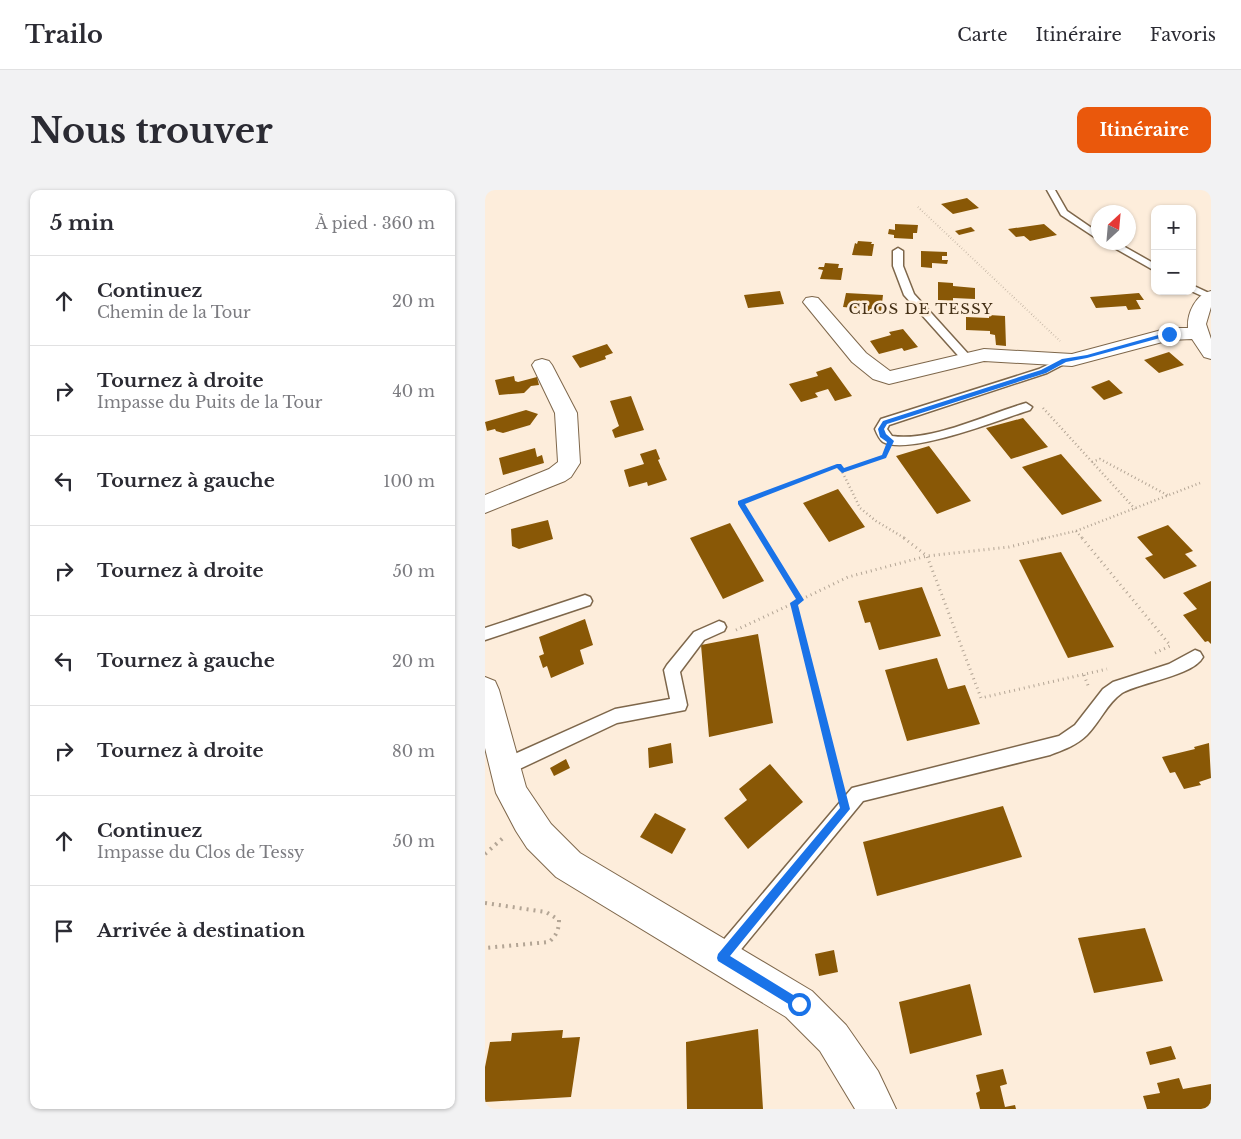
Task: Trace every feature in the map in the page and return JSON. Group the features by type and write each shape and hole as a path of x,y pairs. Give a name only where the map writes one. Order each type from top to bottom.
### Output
{"street":[{"path":"1211,296 1199,312 1198,333 1211,353"},
{"path":"812,302 850,348 875,373 884,378 895,378 989,355 1072,359 1169,334 1198,333"},
{"path":"485,504 557,475 569,463 566,413 542,364"},
{"path":"485,690 512,793 539,836 568,865 799,1004 833,1038 864,1085 876,1109"}],"lane":[{"path":"1051,190 1064,213 1091,232"},
{"path":"1122,250 1151,266"},
{"path":"898,251 897,266 909,295 967,359"},
{"path":"1196,290 1211,296"},
{"path":"1026,407 917,440 891,441 883,435 881,429 885,422 1043,371 1072,359"},
{"path":"485,634 585,602"},
{"path":"505,766 615,716 679,705 672,670 699,636 719,627"},
{"path":"722,958 859,794 1065,742 1081,730 1109,694 1119,686 1190,660"}],"path":[{"path":"918,207 1072,359"},
{"path":"1026,407 1039,404 1135,508"},
{"path":"842,471 884,456 891,441"},
{"path":"1092,462 1100,459 1169,496"},
{"path":"801,600 741,503 839,465 861,508 878,522 911,541 927,556 981,698 1110,669"},
{"path":"719,627 738,630 848,577 927,556 1009,547 1076,532 1200,483"},
{"path":"1076,532 1170,646 1190,660"},
{"path":"794,603 845,809"},
{"path":"1153,654 1170,646"},
{"path":"485,903 546,912 559,920 560,926 554,938 549,942 485,948"}],"building":[{"path":"967,198 979,208 953,214 941,204"},
{"path":"895,224 918,225 917,233 913,233 913,239 894,238 894,235 888,234 889,229 895,230"},
{"path":"1044,224 1057,235 1030,241 1024,236 1016,237 1008,229"},
{"path":"971,227 975,231 959,235 955,231"},
{"path":"858,241 872,242 871,244 874,244 872,256 852,255 855,243 857,244"},
{"path":"921,251 947,252 947,256 942,256 942,260 948,260 947,264 932,263 932,268 921,267"},
{"path":"825,263 839,264 838,268 843,268 841,280 820,279 823,270 818,269 819,267 824,267"},
{"path":"938,282 953,283 953,286 975,288 975,299 953,298 953,301 938,300"},
{"path":"780,291 784,304 748,308 744,295"},
{"path":"846,293 883,295 881,312 843,307"},
{"path":"1139,293 1144,300 1136,300 1141,309 1128,310 1126,306 1096,308 1090,297"},
{"path":"989,315 1005,316 1006,346 996,345 995,335 990,334 990,331 966,330 966,317 989,318"},
{"path":"903,329 918,347 904,351 902,348 879,354 870,341 891,335 889,332"},
{"path":"607,344 613,353 605,356 606,359 580,368 572,356"},
{"path":"1169,352 1184,365 1159,373 1144,360"},
{"path":"831,367 852,396 835,401 828,389 815,393 818,397 801,402 789,384 818,376 816,372"},
{"path":"514,376 515,381 518,382 537,377 539,385 531,386 524,393 499,395 495,380"},
{"path":"1109,380 1123,393 1104,400 1091,387"},
{"path":"631,396 644,430 615,438 612,430 619,426 610,401"},
{"path":"526,410 538,414 530,425 503,433 495,429 487,431 485,422"},
{"path":"1023,418 1048,447 1011,459 986,428"},
{"path":"929,446 971,501 937,514 896,456"},
{"path":"535,448 537,457 542,455 544,463 503,475 499,458"},
{"path":"656,449 660,459 658,460 667,480 648,486 647,482 629,487 624,470 644,464 640,454"},
{"path":"1061,454 1102,501 1062,515 1022,467"},
{"path":"838,489 865,527 829,542 803,503"},
{"path":"548,520 553,539 519,549 512,546 511,529"},
{"path":"730,523 764,581 723,599 690,538"},
{"path":"1168,525 1193,551 1185,554 1197,566 1164,579 1145,558 1153,555 1137,537"},
{"path":"1061,552 1114,647 1068,658 1019,560"},
{"path":"1211,581 1211,644 1208,641 1205,642 1183,615 1197,609 1183,593"},
{"path":"922,587 941,636 879,650 870,622 865,623 858,601"},
{"path":"585,619 593,645 580,650 584,664 551,678 547,666 543,668 539,656 544,654 539,637"},
{"path":"758,634 773,723 709,737 701,645"},
{"path":"937,658 948,689 965,685 980,724 907,741 885,670"},
{"path":"671,743 673,763 649,768 648,748"},
{"path":"1209,743 1211,778 1199,782 1201,785 1184,789 1175,772 1170,773 1162,757 1195,749 1194,747"},
{"path":"566,759 570,768 554,776 550,768"},
{"path":"770,764 803,802 748,849 724,818 747,800 739,789"},
{"path":"1003,806 1022,857 877,896 863,842"},
{"path":"655,813 686,829 672,854 640,837"},
{"path":"1145,928 1163,981 1094,993 1078,938"},
{"path":"834,950 838,972 819,976 815,954"},
{"path":"970,984 982,1035 910,1054 899,1002"},
{"path":"758,1029 763,1109 687,1109 686,1042"},
{"path":"563,1030 562,1038 580,1037 571,1097 485,1102 485,1067 490,1042 511,1041 512,1033"},
{"path":"1171,1046 1176,1059 1150,1065 1146,1052"},
{"path":"1003,1069 1007,1084 1000,1086 1005,1107 1015,1105 1016,1109 980,1109 976,1093 980,1091 976,1075"},
{"path":"1179,1078 1183,1089 1211,1084 1211,1109 1147,1109 1143,1096 1160,1093 1157,1083"}],"district":[{"name":"CLOS DE TESSY","path":"921,308"}],"route":[{"path":"799,1004 722,958 845,809 813,672 794,603 801,600 741,503 839,465 842,471 884,456 891,441 883,435 881,429 885,422 1043,371 1065,360 1072,360 1169,334"}]}
